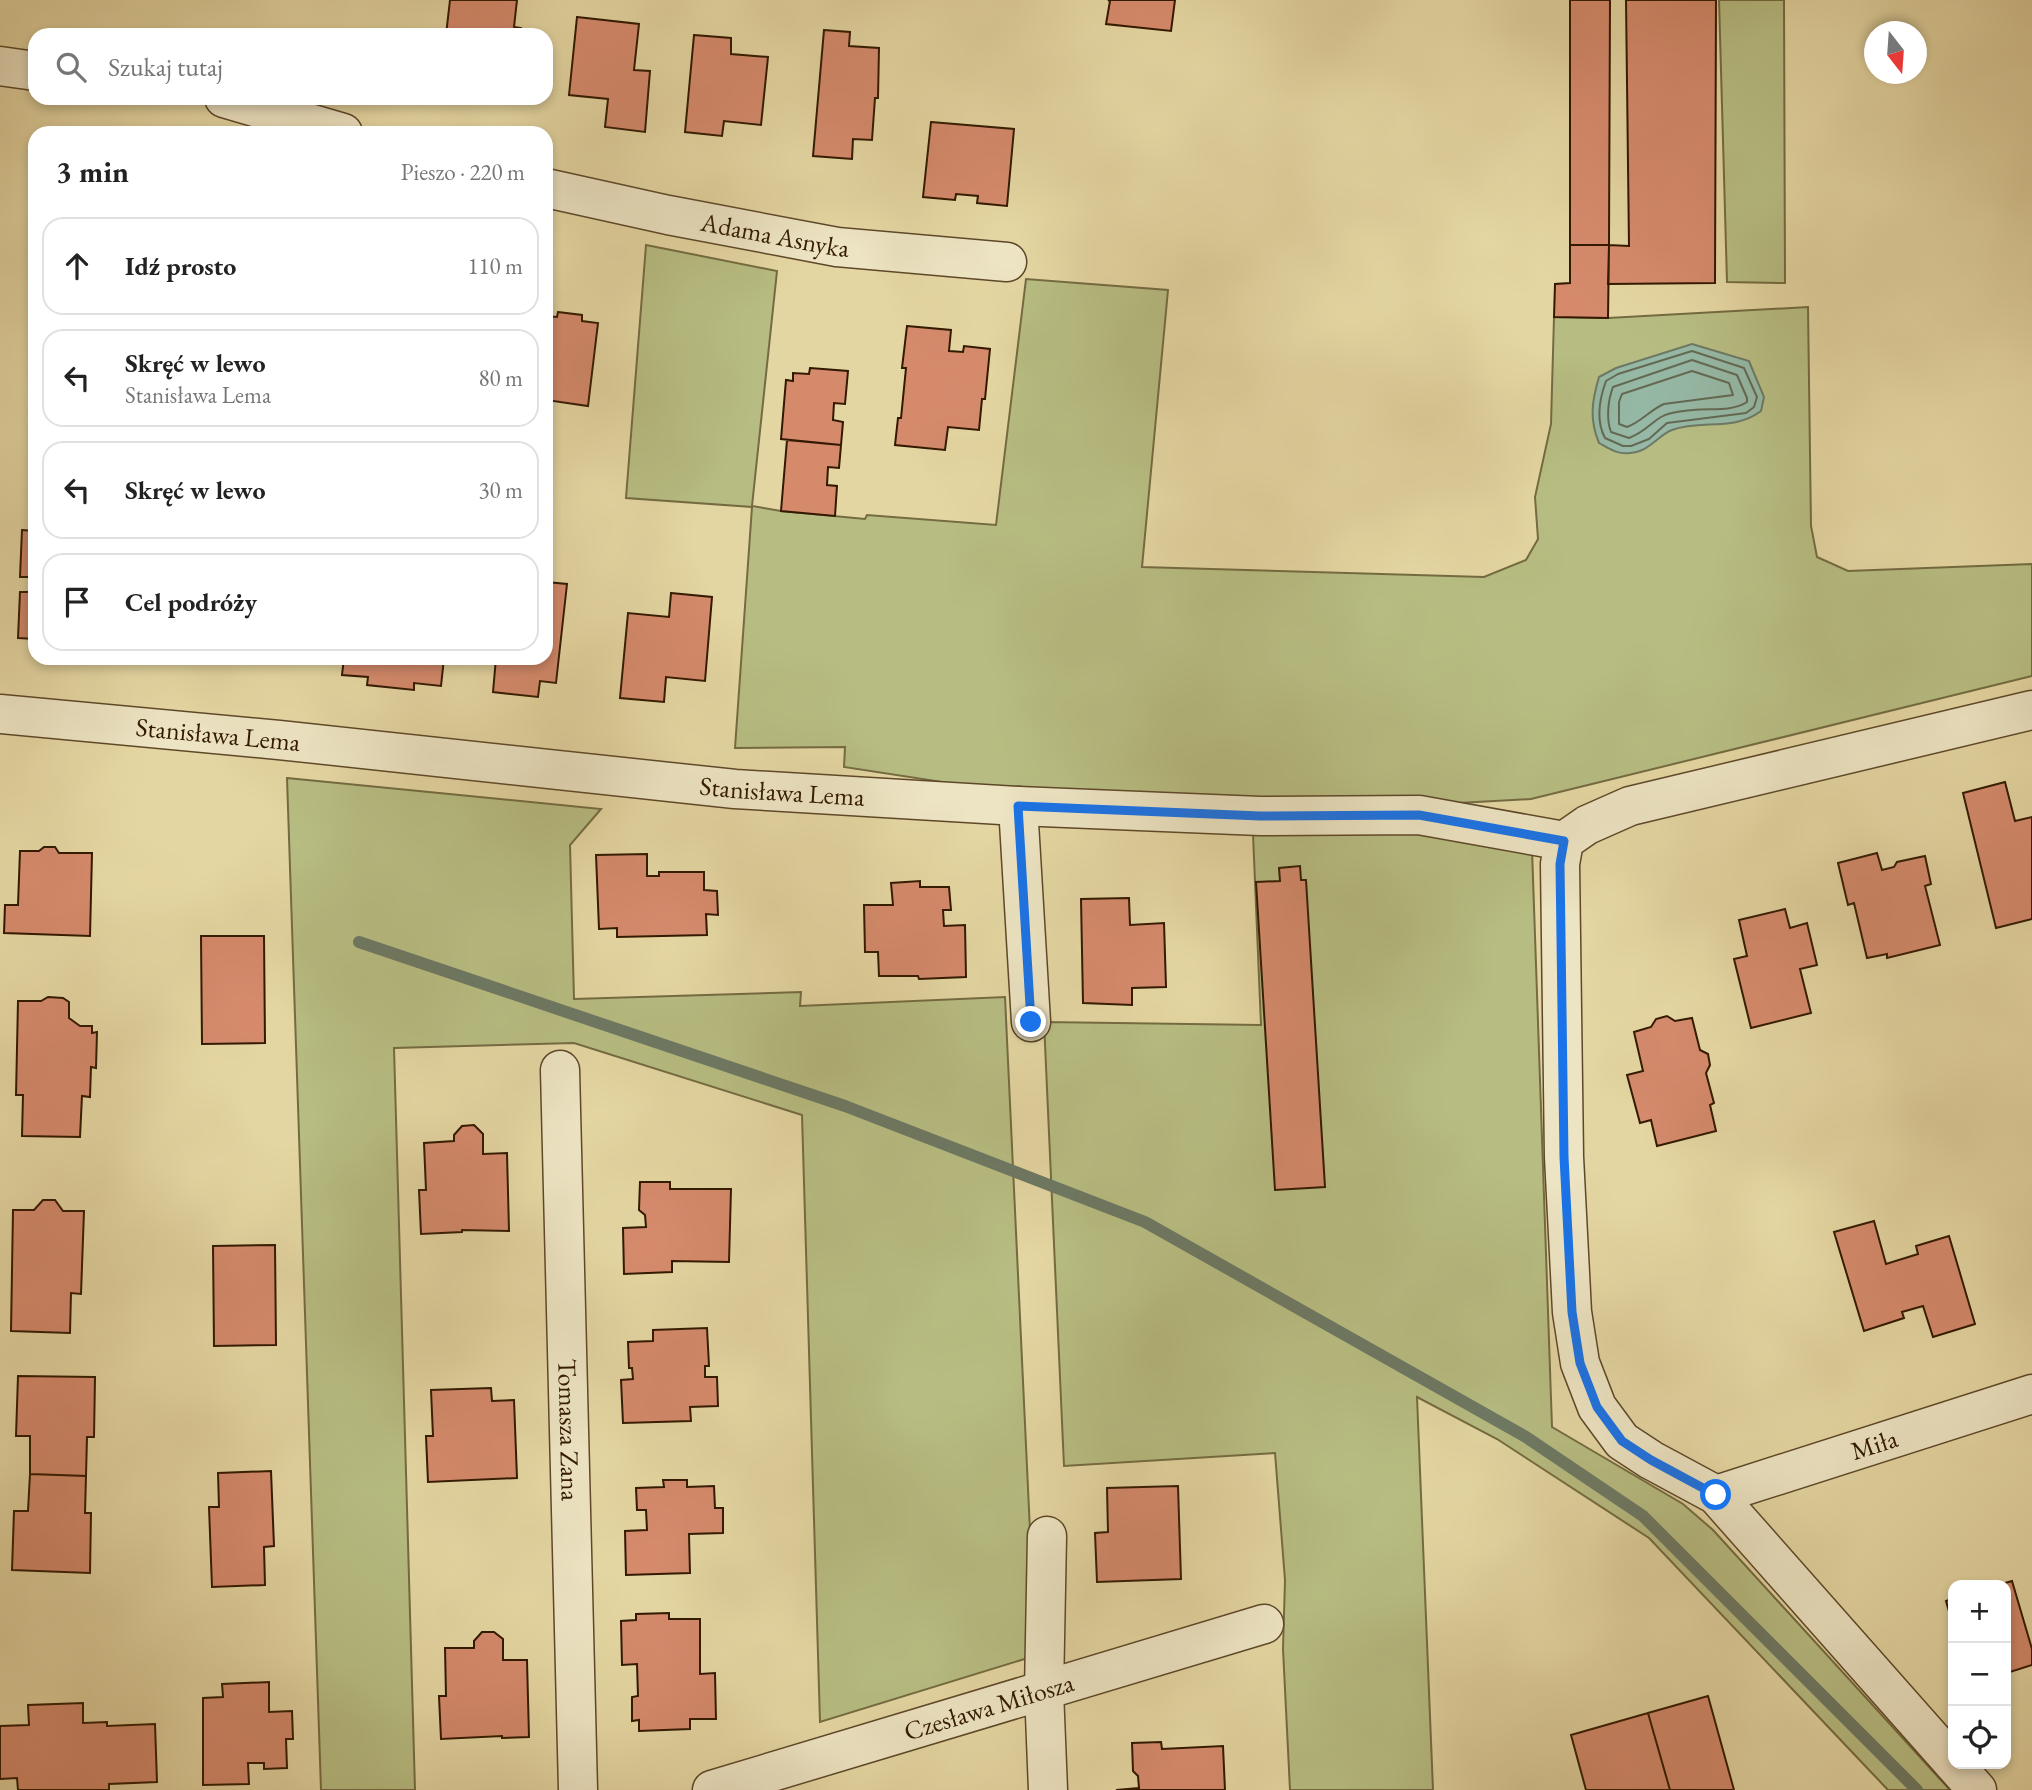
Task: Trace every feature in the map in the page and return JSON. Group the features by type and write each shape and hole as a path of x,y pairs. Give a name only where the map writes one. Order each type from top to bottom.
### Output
{"street":[{"path":"0,66 28,70"},
{"path":"248,105 319,126"},
{"name":"Adama Asnyka","path":"553,190 668,215 837,247 1007,262"},
{"path":"1948,1758 1716,1495 1622,1441 1597,1407 1580,1363 1572,1312 1564,1157 1560,864 1564,841 1587,825 1630,806 2032,710"},
{"name":"Stanisława Lema","path":"0,714 735,789 1018,806 1260,816 1419,815 1564,841"},
{"path":"1018,806 1031,1022"},
{"name":"Tomasza Zana","path":"560,1070 578,1790"},
{"name":"Miła","path":"1716,1495 2032,1394"},
{"path":"1046,1536 1044,1691 1048,1790"},
{"name":"Czesława Miłosza","path":"712,1790 1264,1624"},
{"path":"1958,1769 1977,1790"}],"green space":[{"path":"1719,0 1784,0 1785,283 1727,282"},
{"path":"646,245 777,271 752,506 865,519 867,515 996,525 1026,279 1168,290 1142,567 1484,577 1526,560 1538,539 1535,497 1551,424 1554,317 1608,318 1808,307 1811,526 1817,557 1848,571 2032,564 2032,676 1531,799 1404,806 968,786 844,767 845,747 735,748 752,507 626,498"},
{"path":"287,778 601,809 570,845 574,999 801,992 800,1006 1005,997 1030,1531 1031,1657 820,1722 802,1115 574,1043 394,1048 415,1790 321,1790"},
{"path":"1431,833 1532,849 1552,1427 1683,1504 1713,1530 1950,1790 1888,1790 1649,1538 1497,1439 1417,1397 1433,1790 1290,1790 1283,1649 1285,1580 1275,1453 1064,1466 1044,1022 1261,1025 1253,834"}],"water":[{"path":"1692,344 1749,361 1764,397 1761,411 1740,421 1672,430 1637,452 1621,453 1599,443 1593,410 1599,377 1616,368"}],"building":[{"path":"450,0 517,0 514,27 521,28 447,28"},
{"path":"1108,0 1175,0 1171,31 1106,24"},
{"path":"1570,0 1610,0 1609,245 1570,245"},
{"path":"1626,0 1716,0 1715,283 1608,284 1609,245 1629,246"},
{"path":"577,17 639,24 634,70 650,71 645,132 605,127 608,99 569,95"},
{"path":"824,30 850,32 849,46 879,48 878,98 875,98 872,140 853,139 852,159 813,156"},
{"path":"694,35 731,38 731,54 768,57 761,125 724,121 722,136 685,132"},
{"path":"931,122 1014,129 1007,206 977,203 978,196 956,194 955,200 923,197"},
{"path":"1570,245 1609,245 1608,318 1554,317 1555,284 1570,283"},
{"path":"558,312 582,315 582,321 598,323 588,406 553,401 553,317 557,317"},
{"path":"907,326 951,330 949,351 963,352 964,346 990,349 979,430 948,427 945,450 895,445 898,418 901,418 906,368 902,368"},
{"path":"810,368 848,371 845,404 834,403 833,420 843,422 841,445 781,439 786,380 793,381 793,373 809,374"},
{"path":"787,440 841,445 839,468 828,467 827,485 837,486 835,516 781,511"},
{"path":"22,530 28,530 28,577 20,577"},
{"path":"553,583 567,584 556,683 540,681 538,697 493,692 495,665 553,665"},
{"path":"20,592 28,592 28,639 18,638"},
{"path":"671,593 712,597 705,681 666,677 664,702 620,698 628,613 669,617"},
{"path":"343,665 443,665 441,686 414,683 414,690 367,685 368,677 342,675"},
{"path":"2005,782 2015,821 2032,817 2032,919 1996,928 1963,793"},
{"path":"44,847 55,847 59,853 92,853 90,936 4,933 5,905 18,905 20,851 39,851"},
{"path":"1877,853 1882,870 1894,867 1897,862 1925,856 1931,884 1925,886 1940,945 1887,958 1887,954 1867,958 1854,903 1848,905 1838,863"},
{"path":"647,854 647,876 659,876 659,872 704,872 704,890 717,891 718,915 706,914 707,935 617,937 617,928 599,929 596,855"},
{"path":"1300,866 1301,880 1306,880 1325,1187 1275,1190 1256,882 1280,881 1279,868"},
{"path":"920,881 920,887 949,887 951,910 943,910 944,926 965,925 966,977 919,979 918,976 879,976 878,952 865,952 864,905 893,905 891,883"},
{"path":"1129,898 1130,925 1164,923 1166,987 1132,988 1132,1005 1083,1003 1081,899"},
{"path":"1785,909 1790,928 1807,923 1817,965 1800,969 1811,1013 1751,1028 1734,959 1747,956 1739,920"},
{"path":"201,936 264,936 265,1043 202,1044"},
{"path":"48,997 63,998 69,1002 69,1018 80,1026 92,1026 92,1033 97,1032 96,1068 91,1067 90,1097 82,1096 80,1137 22,1136 23,1095 16,1095 18,1001 41,1001"},
{"path":"1667,1016 1675,1021 1692,1018 1700,1050 1708,1054 1710,1065 1706,1073 1714,1103 1710,1105 1716,1131 1657,1146 1651,1120 1640,1123 1627,1075 1643,1071 1634,1032 1651,1027 1656,1019"},
{"path":"474,1125 483,1134 483,1154 507,1153 509,1231 462,1230 421,1234 419,1190 426,1190 424,1143 454,1141 454,1135 462,1126"},
{"path":"640,1182 670,1182 670,1189 731,1189 729,1262 672,1261 672,1272 624,1274 623,1228 646,1227 645,1215 639,1210"},
{"path":"43,1200 55,1200 63,1211 84,1211 81,1294 71,1293 70,1333 11,1331 13,1210 34,1210"},
{"path":"1874,1221 1886,1264 1918,1254 1916,1246 1949,1236 1975,1324 1933,1337 1923,1306 1902,1312 1904,1318 1864,1331 1834,1232"},
{"path":"275,1245 276,1345 214,1346 213,1246"},
{"path":"707,1328 709,1366 705,1366 705,1377 717,1377 718,1406 690,1407 691,1421 623,1423 621,1380 633,1379 632,1368 629,1368 628,1342 653,1341 653,1330"},
{"path":"18,1376 95,1377 94,1437 87,1437 86,1476 30,1474 30,1436 16,1436"},
{"path":"491,1388 492,1401 514,1400 517,1478 428,1482 426,1436 433,1436 431,1390"},
{"path":"271,1471 274,1546 264,1547 265,1585 212,1587 209,1507 219,1507 218,1473"},
{"path":"30,1474 86,1476 85,1513 91,1513 90,1573 12,1570 14,1511 28,1511"},
{"path":"663,1480 687,1480 687,1487 714,1486 715,1508 723,1508 723,1533 689,1534 690,1573 626,1575 625,1531 647,1530 646,1510 637,1510 636,1488 664,1487"},
{"path":"1178,1486 1181,1579 1097,1582 1095,1533 1108,1532 1107,1488"},
{"path":"2011,1581 2032,1649 2032,1665 2011,1672 2011,1643"},
{"path":"669,1613 669,1619 700,1619 700,1674 715,1673 716,1719 690,1719 690,1729 639,1731 639,1720 632,1721 632,1697 638,1696 637,1664 622,1665 621,1621 636,1620 636,1614"},
{"path":"482,1632 494,1632 503,1639 503,1660 527,1660 529,1737 441,1739 439,1696 446,1696 445,1648 474,1648 474,1641"},
{"path":"269,1682 269,1712 292,1711 293,1739 286,1739 287,1768 264,1769 264,1763 248,1763 249,1784 203,1785 203,1698 223,1697 222,1684"},
{"path":"1708,1696 1734,1790 1670,1790 1648,1713"},
{"path":"83,1703 83,1723 107,1722 107,1726 155,1724 157,1782 109,1784 109,1790 18,1790 17,1778 0,1779 0,1726 29,1725 28,1705"},
{"path":"1648,1713 1670,1790 1586,1790 1571,1735"},
{"path":"1161,1742 1162,1749 1223,1746 1225,1790 1116,1790 1139,1788 1138,1776 1133,1771 1132,1743"}],"waterway":[{"path":"359,942 845,1106 1145,1222 1526,1437 1643,1516 1917,1790"}],"route":[{"path":"1031,1022 1018,806 1260,816 1419,815 1564,841 1560,864 1564,1157 1572,1312 1580,1363 1597,1407 1622,1441 1716,1495"}]}
